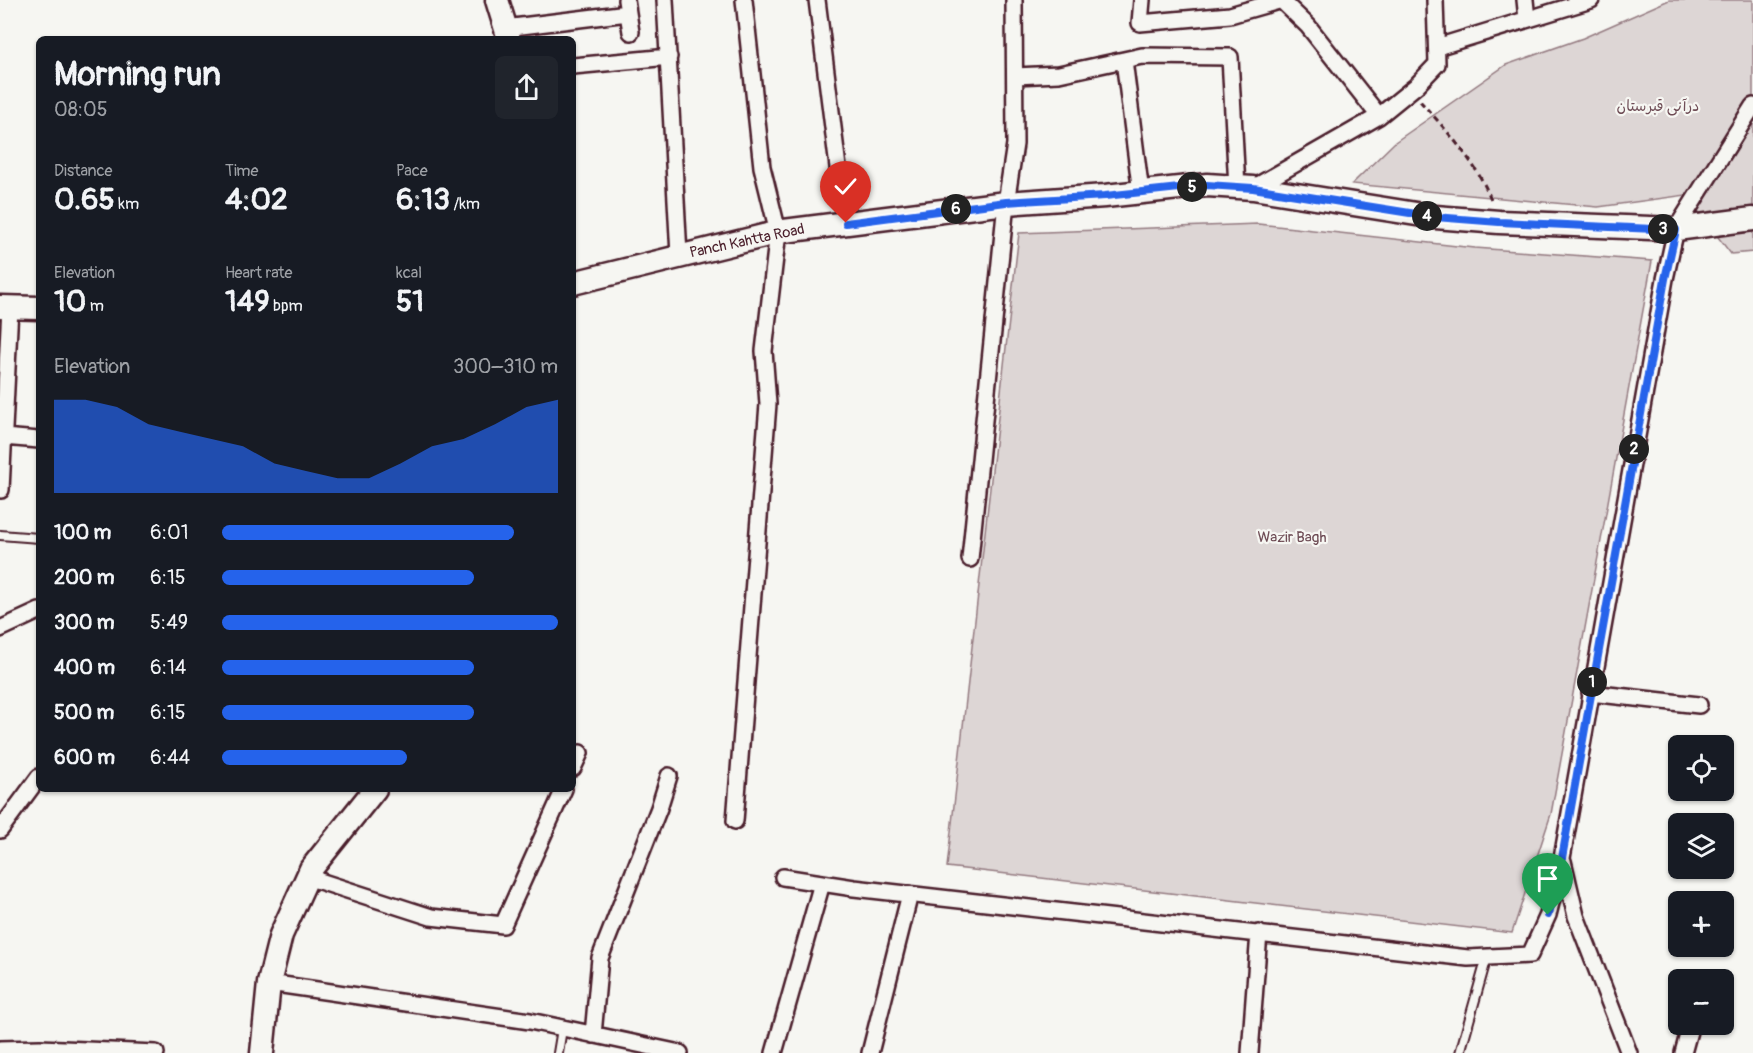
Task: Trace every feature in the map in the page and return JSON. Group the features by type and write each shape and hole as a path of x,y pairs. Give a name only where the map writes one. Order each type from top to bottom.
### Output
{"street":[{"path":"497,0 507,33 627,6 631,32"},
{"path":"665,0 678,255"},
{"path":"735,821 768,404 764,351 778,232 762,167 744,0"},
{"path":"817,0 846,223"},
{"path":"970,559 1006,202 1015,144 1014,0"},
{"path":"1142,0 1140,22 1230,15 1281,0 1308,26 1379,116"},
{"path":"1015,76 1059,74 1142,56 1230,57 1245,188 1379,116 1410,91 1437,64 1435,0"},
{"path":"1525,0 1527,19"},
{"path":"1437,47 1591,0"},
{"path":"576,66 669,57"},
{"path":"1124,60 1141,193"},
{"path":"783,876 910,894 1468,958 1530,954 1548,915 1562,858 1665,279 1676,230 1753,106"},
{"name":"Panch Kahtta Road","path":"576,282 778,232 1006,202 1141,193 1207,185 1245,188 1435,217 1499,222 1676,230 1753,219"},
{"path":"1,490 5,307 36,308"},
{"path":"3,437 36,440"},
{"path":"0,629 36,612"},
{"path":"1590,693 1699,705"},
{"path":"576,762 580,753"},
{"path":"593,1035 600,958 659,808 669,776"},
{"path":"0,830 36,781"},
{"path":"262,1053 269,983 281,935 310,869 373,792"},
{"path":"307,877 431,917 503,926 563,792"},
{"path":"1562,858 1576,916 1629,1053"},
{"path":"774,1053 822,883"},
{"path":"870,1053 910,894"},
{"path":"1250,1053 1259,933"},
{"path":"269,983 518,1020 680,1053"},
{"path":"1683,1053 1688,1035"},
{"path":"0,1049 40,1048 156,1053"}],"lane":[{"path":"0,535 36,538"},
{"path":"1460,1053 1487,957"},
{"path":"558,1053 562,1029"}],"path":[{"path":"1410,91 1449,133 1486,186 1499,222"}],"green space":[{"name":"درآنی قبرستان","path":"1669,0 1753,0 1753,252 1731,254 1686,195 1598,207 1352,184 1395,142 1506,65 1583,38"},
{"name":"Wazir Bagh","path":"1258,224 1475,248 1652,261 1551,814 1512,933 947,867 1019,233"}],"route":[{"path":"846,223 1006,202 1105,196 1207,185 1253,188 1435,217 1676,230 1665,279 1562,858 1548,915"}]}
